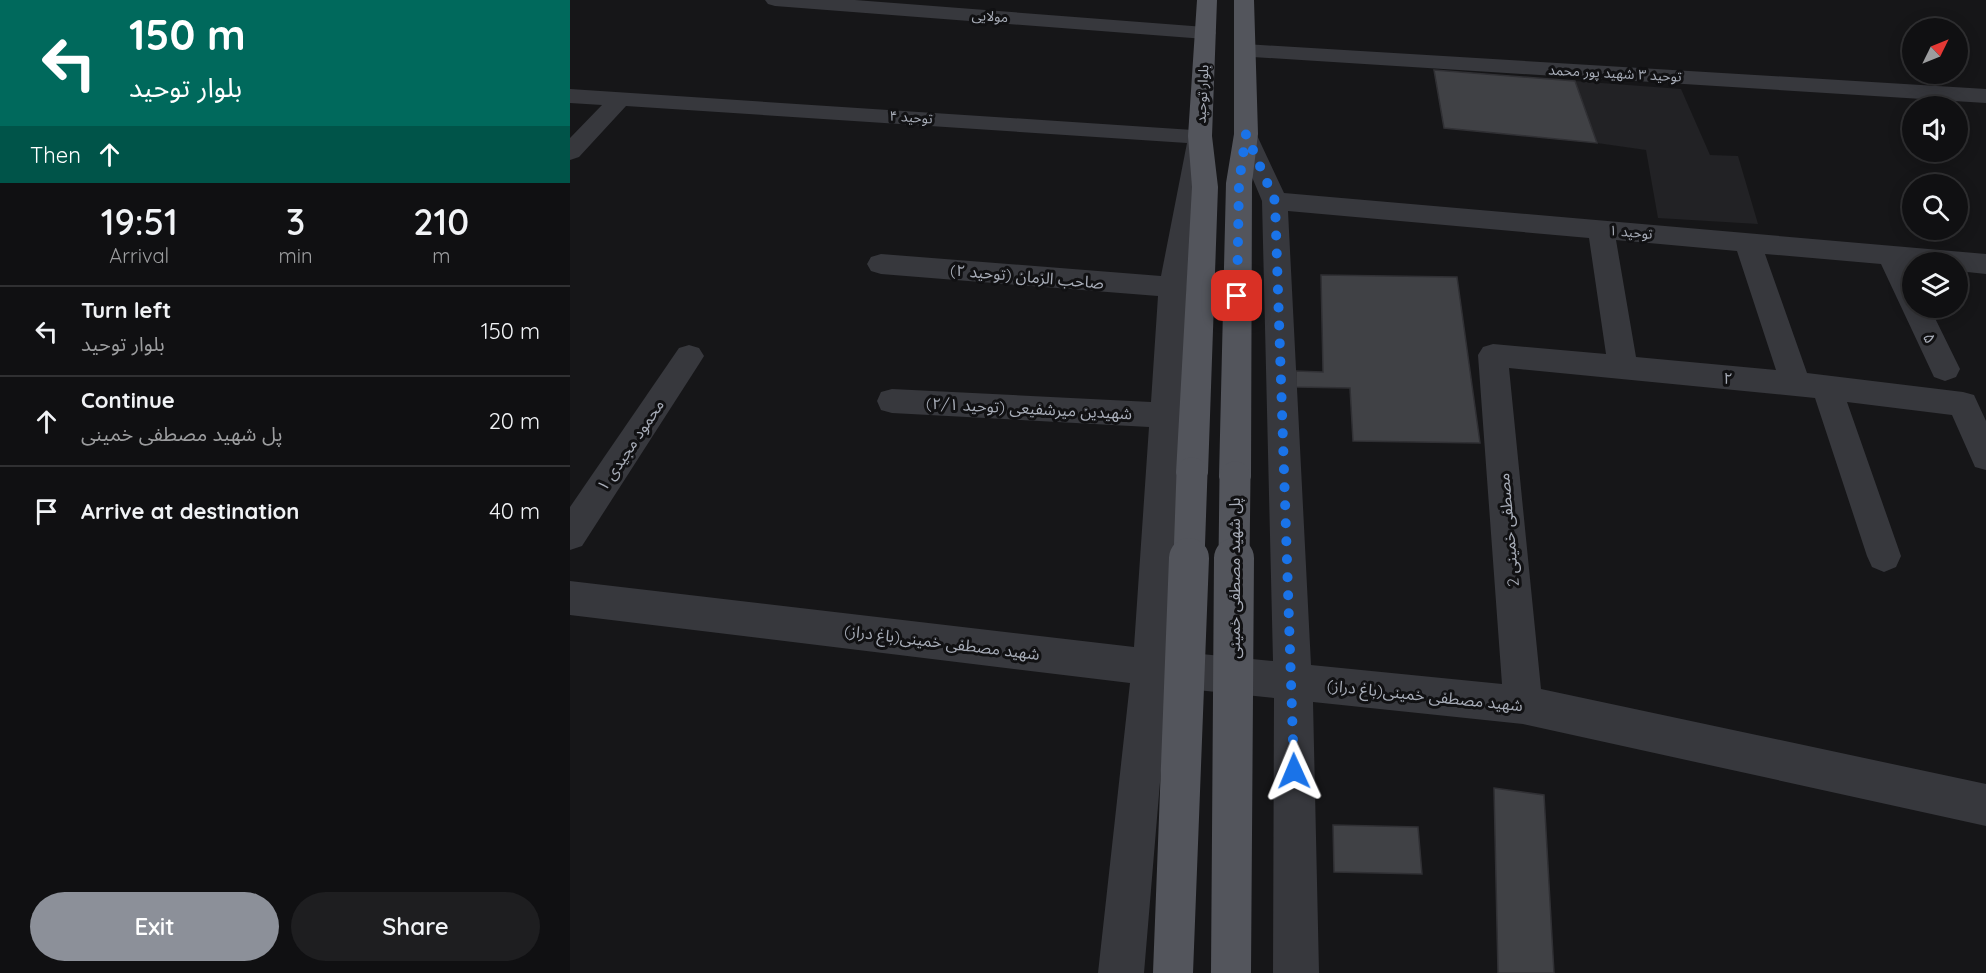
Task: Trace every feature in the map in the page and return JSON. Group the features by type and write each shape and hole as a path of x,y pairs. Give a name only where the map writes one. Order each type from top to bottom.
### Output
{"main road":[{"name":"بلوار توحید","path":"1173,973 1205,187 1200,136 1207,0"},
{"path":"1244,0 1246,134"},
{"name":"پل شهید مصطفی خمینی","path":"1231,973 1239,183 1246,134"}],"street":[{"name":"مولایی","path":"775,0 1205,33"},
{"name":"توحید ۳ شهيد پور محمد","path":"1245,51 1986,96"},
{"name":"توحید ۴","path":"570,96 1200,136"},
{"path":"570,152 621,98"},
{"path":"1246,134 1275,201 1293,681 1296,973"},
{"path":"1121,973 1151,667 1173,287 1200,136"},
{"name":"توحید ۱","path":"1275,201 1986,264"},
{"path":"1601,230 1623,368"},
{"path":"1748,243 1796,384"},
{"path":"1891,256 1902,280"},
{"name":"صاحب الزمان (توحید ۲)","path":"881,264 1173,287"},
{"name":"۵","path":"1921,318 1945,369"},
{"name":"۲","path":"1493,355 1796,384 1963,404 1986,457"},
{"name":"مصطفی خمینی 2","path":"1493,355 1523,705"},
{"name":"۱ محمود مجیدی","path":"570,535 689,356"},
{"path":"1827,388 1884,556"},
{"name":"شهیدین میرشفیعی (توحید ۲/۱)","path":"892,401 1166,415"},
{"name":"شهید مصطفی خمینی(باغ دراز)","path":"570,598 1151,667 1523,705 1986,805"}],"shaded area":[{"path":"1575,81 1681,89 1710,155 1738,156 1758,224 1658,218 1646,150 1597,143"}],"building":[{"path":"1434,70 1575,81 1597,143 1444,128"},
{"path":"1321,275 1457,277 1480,443 1353,441 1350,388 1296,387 1296,371 1323,372"},
{"path":"1494,788 1544,795 1554,973 1498,973"},
{"path":"1333,825 1418,827 1422,874 1334,872"}],"route":[{"path":"1237,296 1239,183 1246,134 1275,201 1293,681 1294,771"}]}
